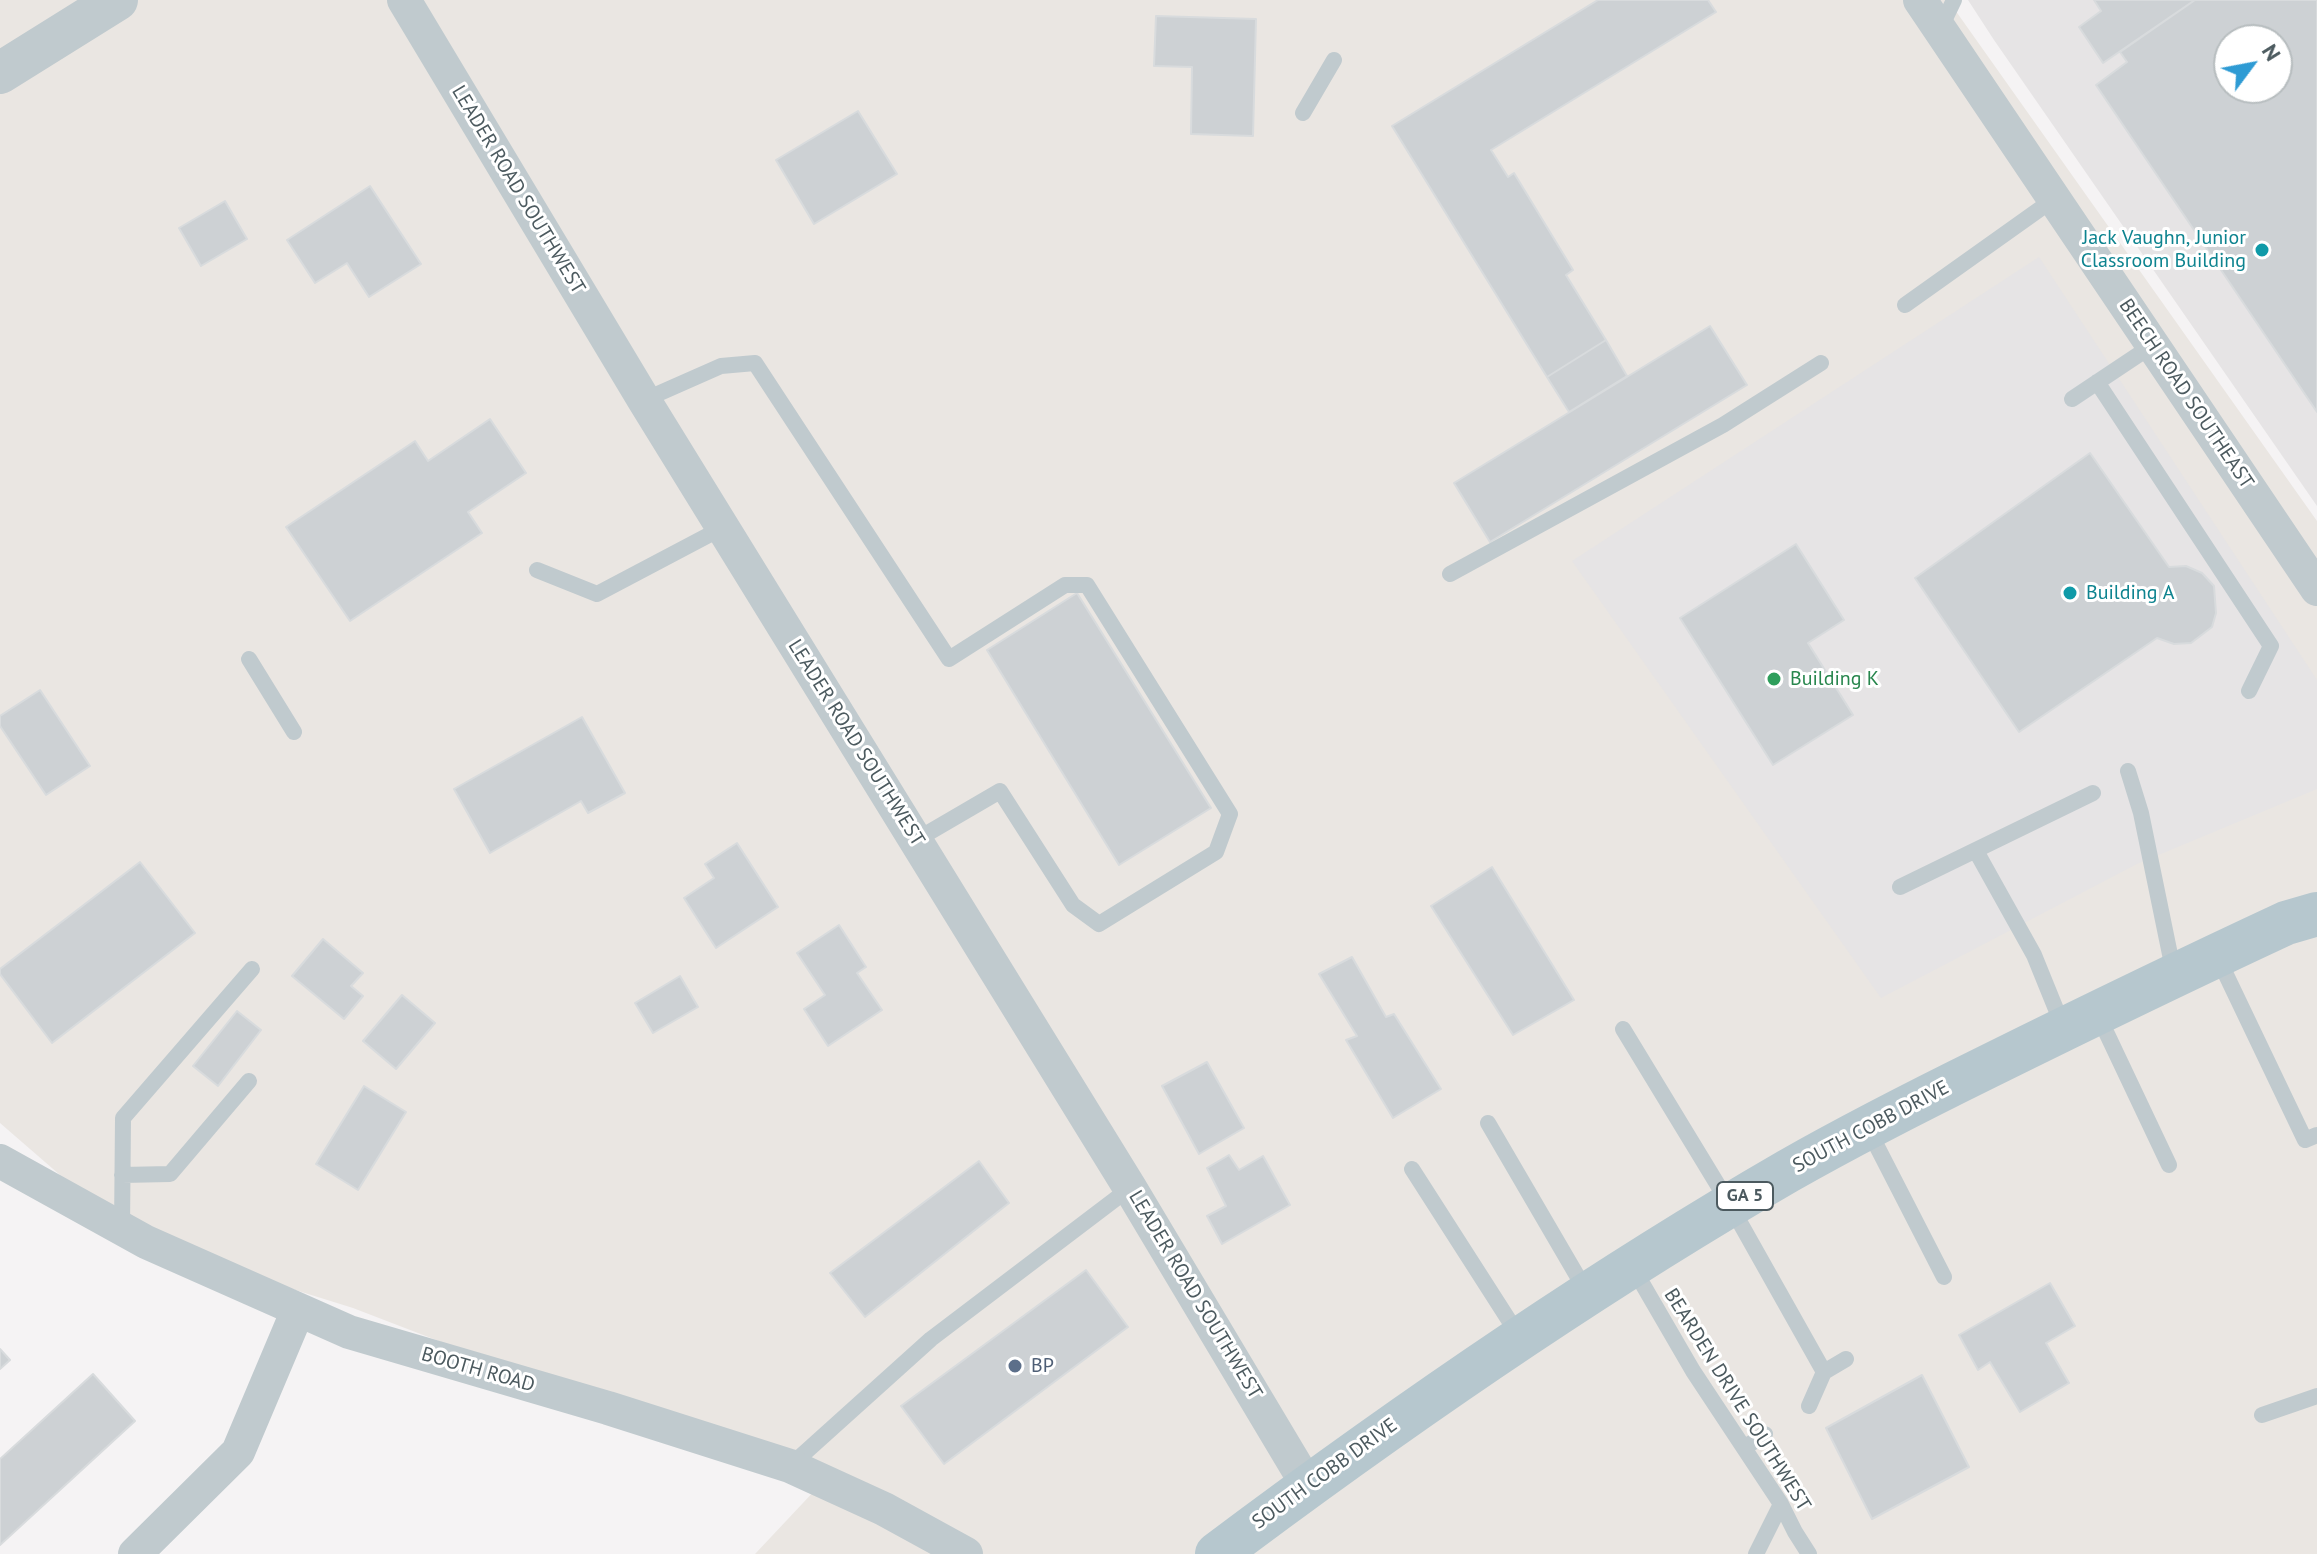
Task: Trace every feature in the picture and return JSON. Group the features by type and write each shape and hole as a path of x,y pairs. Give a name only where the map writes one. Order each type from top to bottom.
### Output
{"main road":[{"name":"SOUTH COBB DRIVE","path":"1217,1554 1520,1337 1730,1205 1867,1128 2081,1021 2286,923 2317,914"}],"street":[{"path":"0,73 117,0"},
{"name":"LEADER ROAD SOUTHWEST","path":"404,0 644,400 1130,1188 1308,1486"},
{"name":"BEECH ROAD SOUTHEAST","path":"1920,0 1947,15 2054,199 2317,589"},
{"name":"BOOTH ROAD","path":"0,1161 146,1242 349,1332 608,1408 790,1466 884,1509 966,1554"},
{"path":"135,1554 238,1452 298,1310"}],"lane":[{"path":"1303,113 1334,60"},
{"path":"1905,305 2054,199"},
{"path":"2072,399 2153,345"},
{"path":"644,400 721,366 755,363 949,659 1065,585 1087,585 1230,814 1216,852 1099,924 1073,905 1000,791 916,840"},
{"path":"1450,574 1723,425 1821,363"},
{"path":"2097,382 2271,646 2249,691"},
{"path":"537,570 597,594 724,527"},
{"path":"249,659 294,732"},
{"path":"2128,771 2141,813 2174,975"},
{"path":"1900,887 2093,793"},
{"path":"1976,851 2034,955 2081,1021 2169,1165"},
{"path":"2217,955 2305,1140 2317,1135"},
{"path":"122,1229 123,1118 252,969"},
{"path":"1623,1029 1730,1205 1824,1372"},
{"path":"122,1175 170,1174 249,1081"},
{"path":"1488,1123 1587,1293"},
{"path":"1867,1128 1944,1277"},
{"path":"1412,1169 1520,1337"},
{"path":"790,1466 931,1339 1130,1188"},
{"name":"BEARDEN DRIVE SOUTHWEST","path":"1631,1266 1693,1371 1781,1504 1809,1554"},
{"path":"1809,1406 1824,1372 1846,1359"},
{"path":"2262,1415 2317,1396"},
{"path":"1744,1448 1765,1434"},
{"path":"1756,1554 1781,1504"}],"shaded area":[{"path":"0,0 1948,0 2317,521 2317,1554 755,1554 818,1487 353,1308 135,1240 0,1123"},
{"path":"1968,0 2317,0 2317,506 1994,40"},
{"path":"2039,257 2317,680 2317,789 2137,864 1881,998 1572,561"}],"building":[{"path":"1598,0 1708,0 1716,12 1491,150 1508,177 1514,173 1573,270 1566,275 1606,340 1547,377 1392,126"},
{"path":"2094,0 2195,0 2103,63 2079,27 2101,11"},
{"name":"Jack Vaughn, Junior Classroom Building","path":"2195,0 2317,0 2317,412 2096,85 2127,62 2120,52"},
{"path":"1156,16 1256,19 1253,136 1191,134 1192,67 1154,66"},
{"path":"858,111 897,174 814,224 776,160"},
{"path":"370,186 421,264 369,297 347,263 315,283 287,240"},
{"path":"225,201 247,239 201,266 179,228"},
{"path":"1710,326 1747,385 1490,542 1454,483"},
{"path":"1606,340 1627,376 1569,412 1547,377"},
{"path":"490,419 526,473 468,512 482,533 350,621 286,527 415,441 428,461"},
{"name":"Building A","path":"2090,453 2169,567 2186,566 2202,573 2214,586 2216,613 2212,627 2191,643 2174,644 2157,638 2019,732 1915,578"},
{"name":"Building K","path":"1796,544 1844,620 1808,643 1853,715 1773,765 1680,618"},
{"path":"1077,593 1211,808 1119,865 987,650"},
{"path":"40,690 90,766 46,795 0,726 0,716"},
{"path":"582,717 625,793 588,813 581,801 490,853 454,789"},
{"path":"737,843 778,907 716,948 684,898 714,878 705,864"},
{"path":"140,862 195,933 52,1043 0,974 0,969"},
{"path":"1492,867 1574,1000 1513,1035 1431,906"},
{"path":"839,925 866,967 857,973 882,1010 828,1046 804,1009 825,995 797,953"},
{"path":"323,939 363,973 351,986 363,996 344,1019 292,976"},
{"path":"1352,957 1386,1017 1394,1014 1441,1089 1393,1118 1346,1040 1357,1036 1319,974"},
{"path":"680,976 698,1007 653,1033 635,1003"},
{"path":"402,995 435,1023 396,1069 363,1041"},
{"path":"237,1011 261,1030 218,1086 193,1066"},
{"path":"1207,1062 1244,1128 1199,1154 1162,1086"},
{"path":"364,1086 406,1112 358,1190 316,1164"},
{"path":"1229,1155 1239,1170 1263,1156 1290,1205 1222,1244 1207,1216 1226,1206 1207,1168"},
{"path":"979,1161 1009,1203 865,1317 830,1273"},
{"name":"BP","path":"1086,1270 1128,1327 944,1464 901,1406"},
{"path":"2050,1283 2075,1326 2046,1343 2069,1383 2020,1412 1990,1362 1978,1370 1959,1335"},
{"path":"0,1349 10,1360 0,1369"},
{"path":"93,1374 135,1421 0,1545 0,1459"},
{"path":"1922,1375 1969,1467 1872,1519 1826,1428"}],"place":[{"name":"Jack Vaughn, Junior Classroom Building","path":"2262,250"},
{"name":"Building A","path":"2070,593"},
{"name":"Building K","path":"1774,679"},
{"name":"BP","path":"1015,1366"}]}
